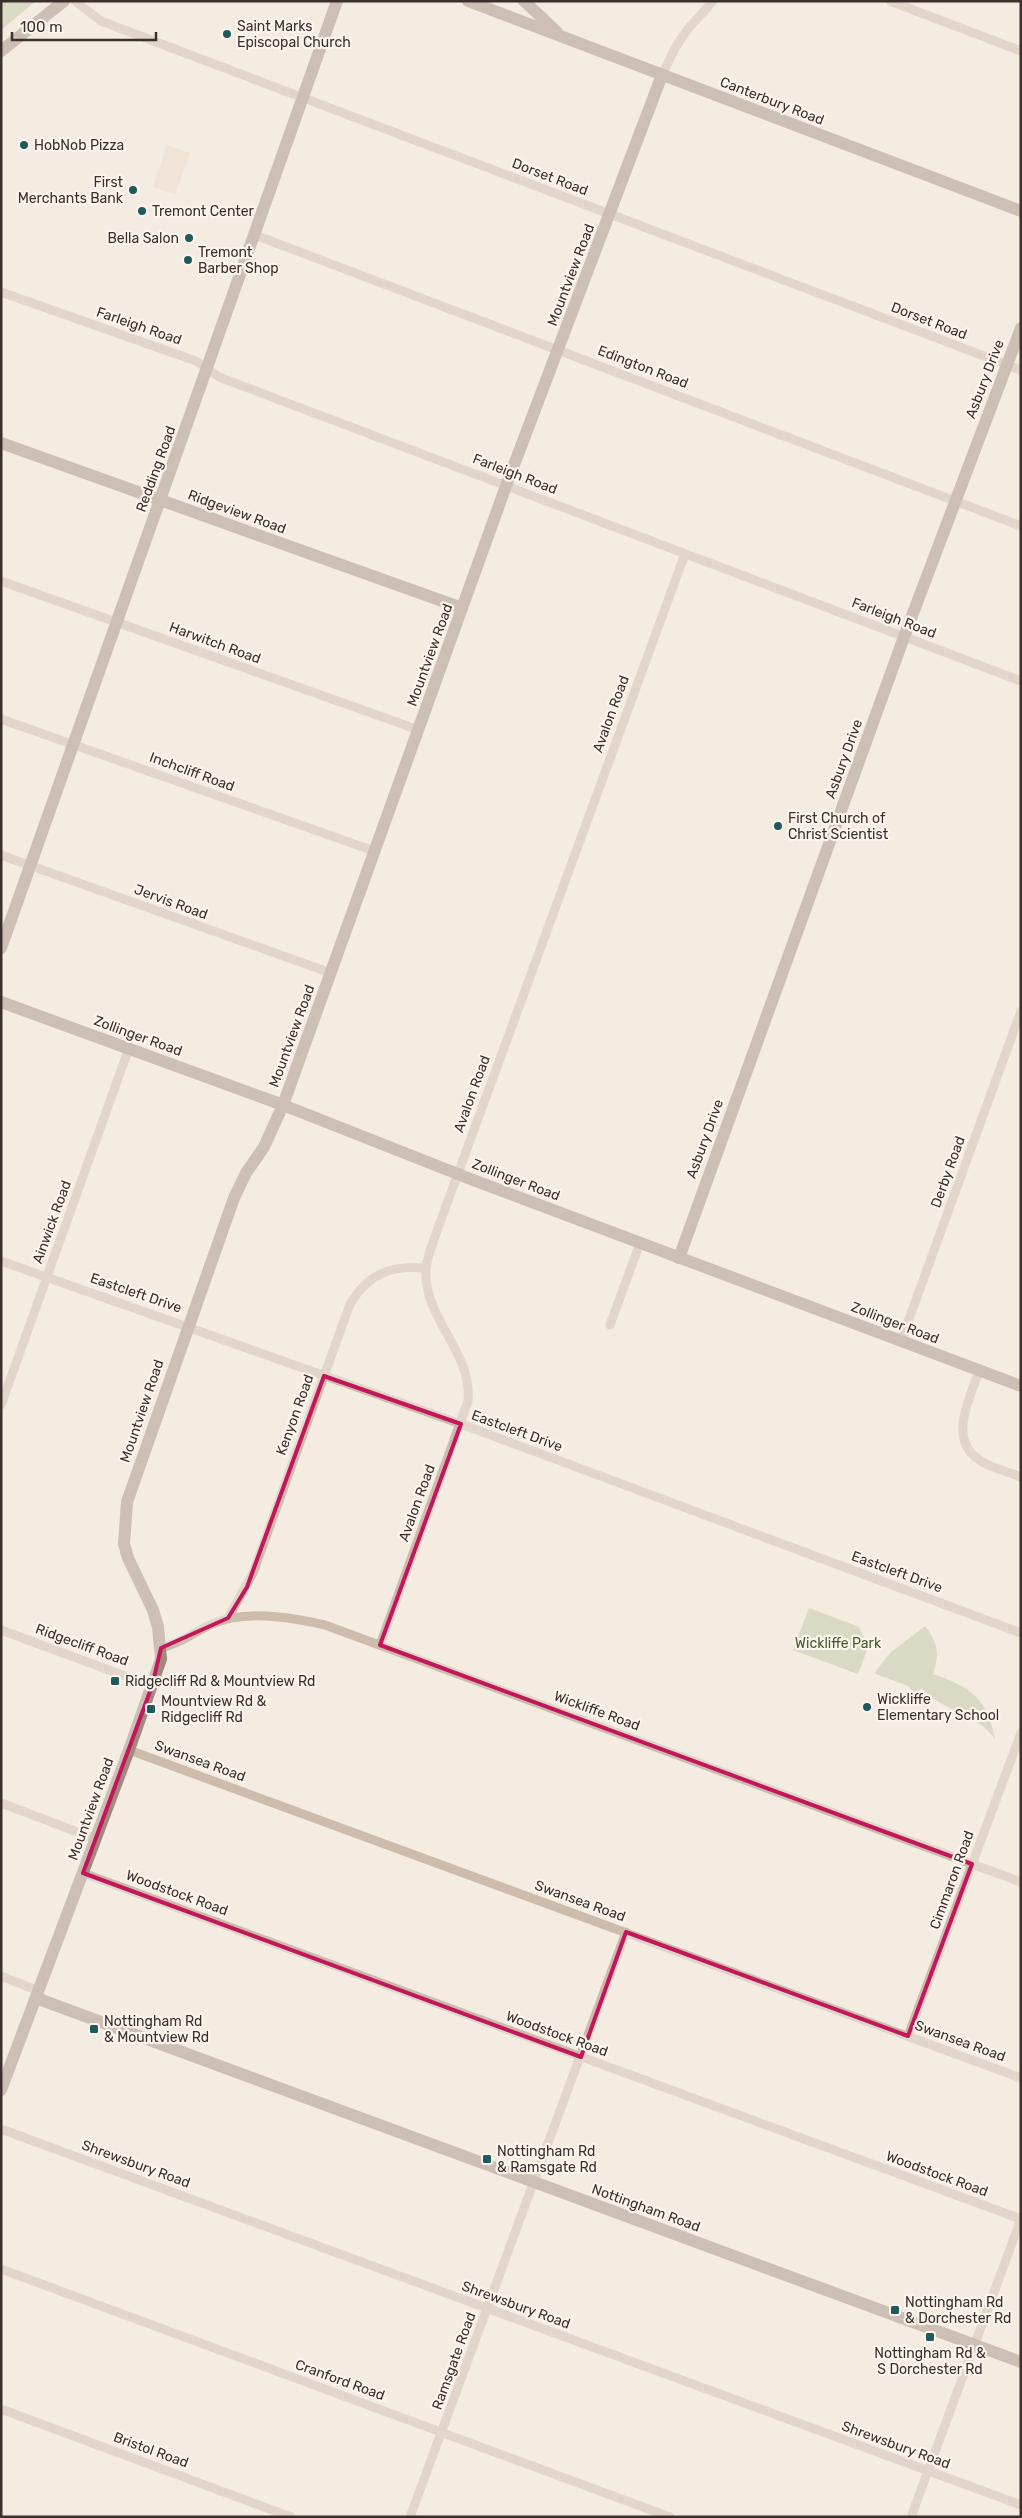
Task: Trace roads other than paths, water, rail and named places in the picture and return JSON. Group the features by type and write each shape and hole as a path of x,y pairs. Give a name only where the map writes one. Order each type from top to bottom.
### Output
{"street":[{"path":"1,52 64,1"},
{"name":"Dorset Road","path":"75,1 101,20 114,26 1021,370"},
{"name":"Redding Road","path":"1,948 337,1"},
{"path":"468,1 562,36"},
{"name":"Canterbury Road","path":"524,1 562,36 1021,211"},
{"name":"Mountview Road","path":"1,2090 130,1750 161,1659 161,1648 152,1610 128,1558 124,1544 124,1514 188,1326 234,1198 246,1173 264,1147 283,1105 506,486 662,75 675,48 687,30 713,1"},
{"path":"890,1 1021,51"},
{"name":"Edington Road","path":"255,235 1021,526"},
{"name":"Farleigh Road","path":"1,292 196,361 218,377 1021,681"},
{"name":"Asbury Drive","path":"679,1258 904,637 1021,328"},
{"name":"Ridgeview Road","path":"1,443 462,608"},
{"name":"Avalon Road","path":"380,1645 468,1401 468,1379 460,1359 434,1311 429,1295 426,1268 438,1228 685,554"},
{"name":"Harwitch Road","path":"1,581 419,730"},
{"name":"Inchcliff Road","path":"1,719 374,852"},
{"name":"Jervis Road","path":"1,855 331,973"},
{"name":"Zollinger Road","path":"1,1002 283,1105 458,1174 1021,1386"},
{"name":"Derby Road","path":"901,1341 1021,1011"},
{"name":"Ainwick Road","path":"1,1405 128,1048"},
{"path":"610,1325 640,1243"},
{"name":"Eastcleft Drive","path":"1,1261 461,1424 1021,1633"},
{"name":"Kenyon Road","path":"228,1618 253,1573 347,1310 357,1292 378,1274 396,1269 426,1268"},
{"path":"980,1371 964,1416 961,1435 967,1450 978,1460 1021,1477"},
{"name":"Wickliffe Road","path":"161,1648 179,1643 210,1625 228,1618 256,1617 307,1621 380,1645 1021,1882"},
{"name":"Ridgecliff Road","path":"1,1630 152,1686"},
{"name":"Cimmaron Road","path":"908,2036 1021,1733"},
{"name":"Swansea Road","path":"130,1750 1021,2078"},
{"path":"1,1803 96,1839"},
{"name":"Woodstock Road","path":"83,1874 1021,2219"},
{"name":"Ramsgate Road","path":"410,2517 626,1932"},
{"path":"1,1976 37,1994"},
{"name":"Nottingham Road","path":"37,1994 534,2183 1021,2362"},
{"name":"Shrewsbury Road","path":"1,2129 1021,2505"},
{"path":"911,2517 1021,2219"},
{"name":"Cranford Road","path":"1,2269 670,2517"},
{"name":"Bristol Road","path":"1,2410 291,2517"}],"place":[{"name":"Saint Marks Episcopal Church","path":"227,34"},
{"name":"HobNob Pizza","path":"24,145"},
{"name":"First Merchants Bank","path":"133,190"},
{"name":"Tremont Center","path":"142,211"},
{"name":"Bella Salon","path":"189,238"},
{"name":"Tremont Barber Shop","path":"188,260"},
{"name":"First Church of Christ Scientist","path":"778,826"},
{"name":"Ridgecliff Rd & Mountview Rd","path":"115,1681"},
{"name":"Wickliffe Elementary School","path":"867,1707"},
{"name":"Mountview Rd & Ridgecliff Rd","path":"151,1709"},
{"name":"Nottingham Rd & Mountview Rd","path":"94,2029"},
{"name":"Nottingham Rd & Ramsgate Rd","path":"487,2159"},
{"name":"Nottingham Rd & Dorchester Rd","path":"895,2310"},
{"name":"Nottingham Rd & S Dorchester Rd","path":"930,2337"}],"park label":[{"name":"Wickliffe Park","path":"838,1643"}]}
